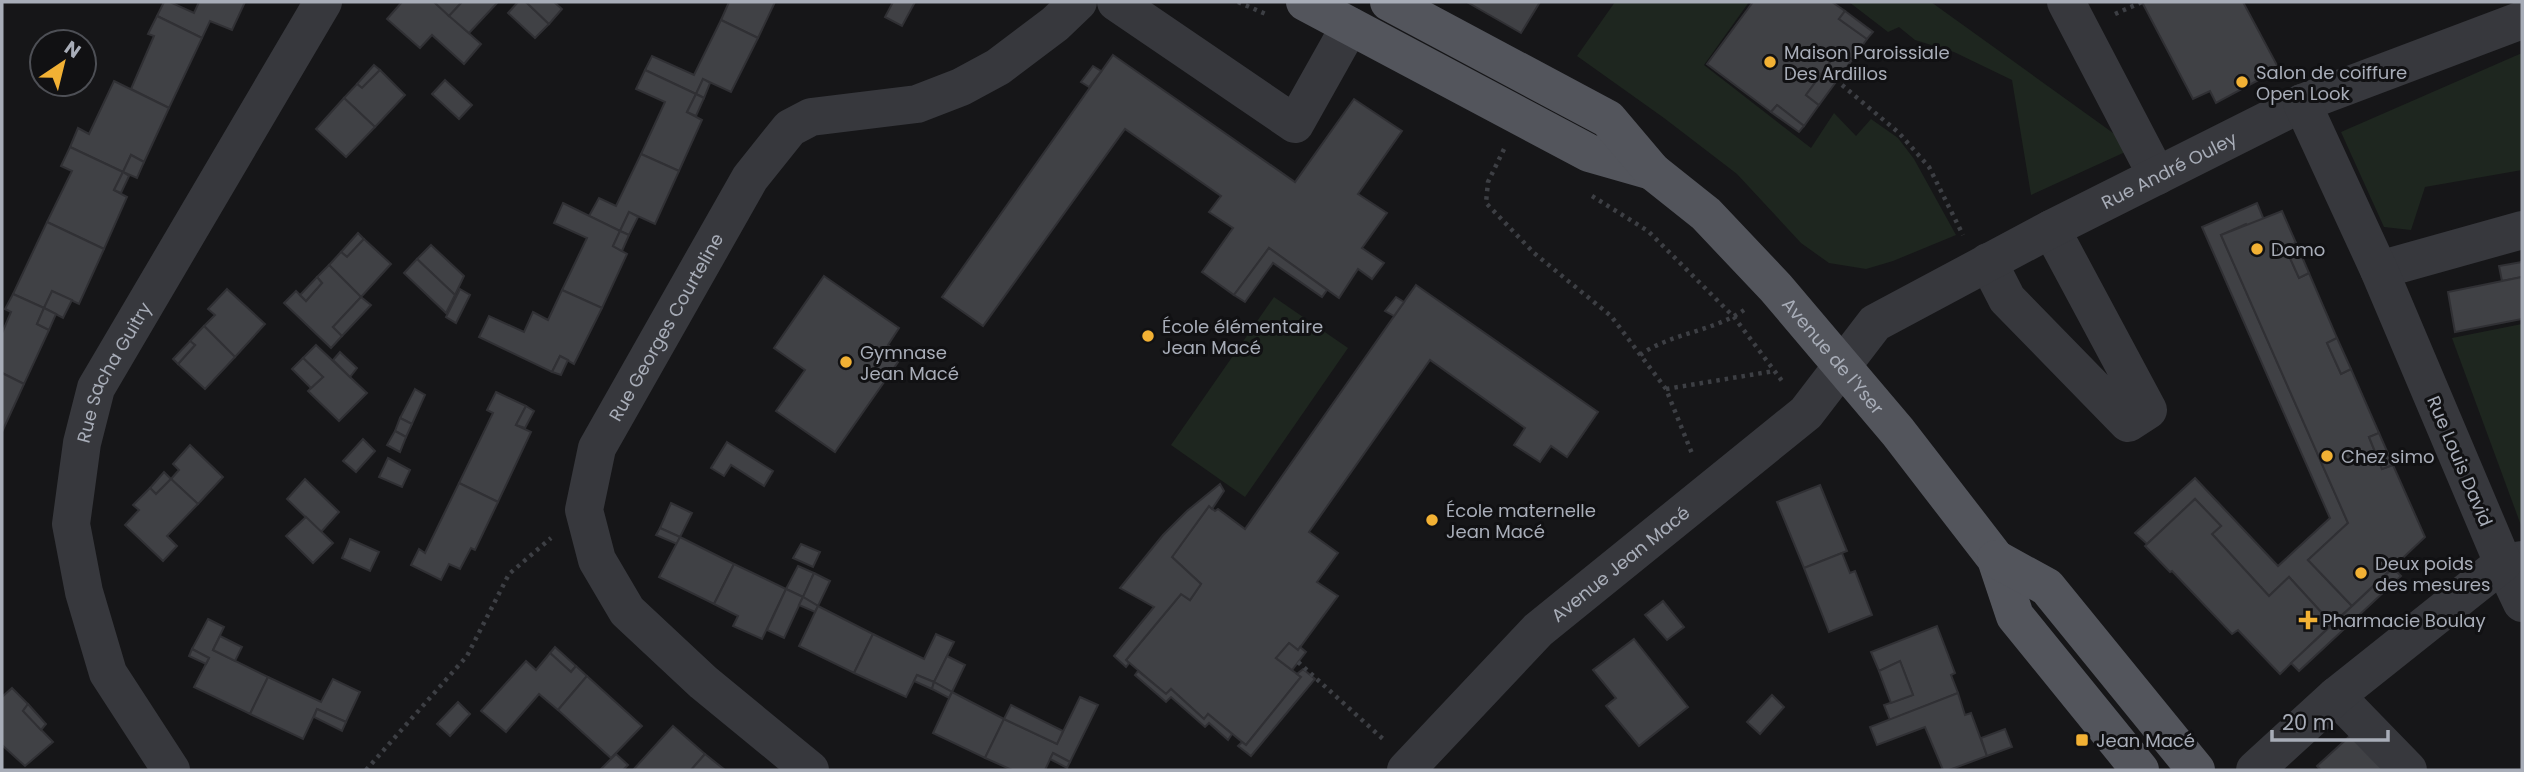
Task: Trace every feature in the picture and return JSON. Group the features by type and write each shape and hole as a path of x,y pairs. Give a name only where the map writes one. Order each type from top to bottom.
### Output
{"main road":[{"name":"Avenue de l'Yser","path":"1389,2 1608,119 1652,171 1706,214 1776,288 1898,432 1996,559 2015,616 2140,770"},
{"name":"Avenue de l'Yser","path":"1289,9 1350,26 1589,153 1652,171"},
{"name":"Avenue de l'Yser","path":"1996,559 2047,587 2196,770"}],"street":[{"name":"Rue Sacha Guitry","path":"171,770 108,673 84,592 71,524 82,443 96,388 323,2"},
{"name":"Rue Georges Courteline","path":"810,770 704,682 627,611 597,560 584,510 597,448 750,178 790,128 811,117 917,104 961,87 998,67 1055,24 1078,2"},
{"path":"1116,2 1296,124 1350,26"},
{"path":"2066,2 2157,176"},
{"name":"Rue André Ouley","path":"1842,365 1875,323 1978,255 2051,229 2301,103 2522,20"},
{"name":"Rue Louis David","path":"2301,103 2512,562 2522,603"},
{"path":"1978,255 2007,299 2128,423 2148,410 2051,229"},
{"path":"2379,270 2522,230"},
{"name":"Avenue Jean Macé","path":"1406,770 1538,630 1806,413 1842,365"},
{"path":"2255,770 2336,696 2512,562"},
{"path":"2336,696 2408,770"}],"path":[{"path":"1238,2 1289,9"},
{"path":"1842,85 1899,133 1929,167 1978,255"},
{"path":"1519,116 1488,182 1486,203 1534,253 1611,316 1666,389 1708,492"},
{"path":"1588,194 1648,231 1734,317 1806,413"},
{"path":"1640,355 1656,343 1734,317 1776,288"},
{"path":"1666,389 1774,371"},
{"path":"366,770 467,656 509,574 584,510"},
{"path":"1298,662 1364,722"}],"shaded area":[{"path":"1615,2 1749,2 1704,65 1811,148 1834,113 1856,136 1871,119 1898,138 1914,159 1956,235 1866,269 1829,263 1801,243 1737,174 1577,56"},
{"path":"1849,2 1931,2 2134,148 2031,195 2012,80 1954,52 1915,40 1899,27 1888,32"},
{"path":"2522,53 2522,170 2425,187 2411,230 2384,227 2341,132"},
{"path":"1274,297 1348,348 1245,497 1171,445"},
{"path":"2522,324 2522,528 2452,338"}],"building":[{"path":"164,2 194,13 199,2 245,2 232,30 210,21 202,38 157,16"},
{"path":"402,2 434,2 481,44 464,64 432,35 420,48 387,19"},
{"path":"434,2 462,2 449,16"},
{"path":"462,2 498,2 469,33 449,16"},
{"path":"518,2 526,2 549,24 535,38 508,13"},
{"path":"526,2 554,2 562,9 549,24"},
{"path":"729,2 775,2 758,38 721,20"},
{"path":"893,2 915,2 902,26 885,17"},
{"path":"1467,2 1540,2 1521,33"},
{"name":"Maison Paroissiale Des Ardillos","path":"1753,2 1832,2 1845,11 1839,19 1867,39 1852,60 1839,50 1806,95 1819,105 1804,126 1777,105 1771,112 1707,64"},
{"path":"2142,2 2243,2 2279,69 2216,103 2210,91 2193,99"},
{"path":"1845,11 1873,32 1867,39 1839,19"},
{"path":"157,16 202,38 169,108 131,89 154,36 148,34"},
{"path":"721,20 758,38 731,92 703,79 696,94 645,70 652,56 694,75"},
{"path":"1839,50 1852,60 1819,105 1806,95"},
{"path":"1113,55 1295,182 1354,99 1402,131 1358,194 1387,213 1362,248 1384,263 1372,279 1358,269 1339,298 1269,248 1234,295 1202,272 1233,228 1209,212 1221,196 1125,129 983,326 942,297"},
{"path":"374,65 380,70 362,88 357,84"},
{"path":"1093,66 1101,71 1089,87 1081,82"},
{"path":"380,70 405,95 375,127 344,98 357,84 362,88"},
{"path":"645,70 696,94 687,112 702,120 679,171 641,154 665,102 636,89"},
{"path":"703,79 710,83 704,98 696,94"},
{"path":"445,80 472,105 459,119 432,94"},
{"path":"114,81 169,108 144,162 131,155 123,172 70,147 78,128 89,134"},
{"path":"696,94 704,98 696,116 687,112"},
{"path":"344,98 375,127 346,157 316,129"},
{"path":"1777,105 1804,126 1799,132 1771,112"},
{"path":"70,147 123,172 114,190 127,197 104,249 47,222 72,171 61,166"},
{"path":"641,154 679,171 655,224 629,212 620,231 589,216 599,198 616,206"},
{"path":"131,155 144,162 137,178 123,172"},
{"path":"123,172 129,176 121,193 114,190"},
{"path":"563,203 620,231 613,246 627,254 602,308 562,290 587,238 554,223"},
{"path":"2257,203 2264,220 2248,226 2246,224 2221,235 2348,523 2308,560 2352,606 2332,624 2289,577 2269,596 2212,534 2221,526 2195,499 2147,544 2135,533 2195,478 2278,566 2330,518 2202,227"},
{"path":"2282,211 2296,243 2285,247 2299,278 2309,273 2337,338 2327,343 2341,374 2351,369 2379,433 2369,437 2382,469 2393,465 2425,537 2352,606 2308,560 2348,523 2221,235"},
{"path":"629,212 638,217 629,235 620,231"},
{"path":"47,222 104,249 79,304 52,291 44,308 13,294"},
{"path":"620,231 629,235 622,251 613,246"},
{"path":"358,233 364,239 347,257 341,252"},
{"path":"364,239 391,264 361,297 329,265 341,252 347,257"},
{"path":"2296,243 2309,273 2299,278 2285,247"},
{"path":"431,245 464,276 455,295 417,259"},
{"path":"1269,248 1327,290 1322,297 1273,263 1245,302 1234,295"},
{"path":"417,259 455,295 446,313 404,273"},
{"path":"2522,262 2522,277 2502,281 2499,266"},
{"path":"329,265 361,297 333,327 342,336 331,348 284,303 296,291 306,301 322,283 317,277"},
{"name":"Gymnase Jean Macé","path":"824,276 899,328 888,345 903,355 835,452 776,411 805,370 774,348"},
{"path":"317,277 322,283 306,301 300,295"},
{"path":"2522,277 2522,319 2455,332 2448,292"},
{"path":"1416,285 1598,412 1567,457 1551,446 1540,462 1514,445 1525,428 1430,360 1309,532 1338,553 1317,582 1338,596 1298,650 1289,643 1276,658 1301,677 1246,745 1208,714 1204,719 1171,689 1166,694 1126,660 1181,594 1190,600 1201,584 1172,557 1209,506 1215,511 1218,509 1245,529"},
{"path":"227,289 265,324 235,357 204,326 215,315 208,309"},
{"path":"460,289 470,295 456,323 446,317"},
{"path":"562,290 602,308 574,364 560,356 552,372 479,337 489,316 524,332 533,312 548,320"},
{"path":"52,291 72,300 63,318 44,308"},
{"path":"13,294 44,308 37,324 49,330 24,384 2,373 2,333 11,312 5,309"},
{"path":"361,297 371,305 342,336 333,327"},
{"path":"1396,297 1404,302 1394,316 1385,311"},
{"path":"44,308 56,314 49,330 37,324"},
{"path":"204,326 235,357 205,389 178,364 195,345 190,341"},
{"path":"2337,338 2351,369 2341,374 2327,343"},
{"path":"190,341 195,345 178,364 173,359"},
{"path":"316,345 367,393 339,421 308,391 323,377 303,358"},
{"path":"340,352 357,368 350,377 333,360"},
{"path":"560,356 568,360 561,375 552,372"},
{"path":"303,358 323,377 311,388 292,369"},
{"path":"2,373 24,384 2,432"},
{"path":"415,389 425,395 412,424 400,418"},
{"path":"496,392 526,406 516,425 531,432 498,502 459,483 493,413 487,410"},
{"path":"526,406 534,411 525,428 516,425"},
{"path":"400,418 412,424 406,437 395,431"},
{"path":"395,431 406,437 400,452 387,445"},
{"path":"2379,433 2393,465 2382,469 2369,437"},
{"path":"363,439 375,451 356,472 343,461"},
{"path":"727,442 773,471 764,486 731,465 724,476 711,468"},
{"path":"190,445 223,477 198,504 171,479 179,470 173,464"},
{"path":"388,458 410,470 402,487 379,477"},
{"path":"164,472 171,479 156,494 150,488"},
{"path":"171,479 198,504 167,536 177,546 163,561 125,525 139,510 133,505 150,488 156,494"},
{"path":"305,479 339,512 321,532 287,499"},
{"path":"459,483 498,502 475,550 471,548 460,569 449,564 441,580 411,565 419,549 425,553"},
{"path":"1220,484 1224,491 1212,509 1209,506 1172,557 1201,584 1190,600 1181,594 1126,660 1129,663 1126,667 1114,656 1154,607 1120,588 1163,535"},
{"path":"1820,485 1847,551 1804,568 1777,502"},
{"path":"2195,499 2221,526 2212,534 2269,596 2289,577 2332,624 2280,674 2238,630 2232,634 2145,546"},
{"path":"671,503 692,513 680,537 660,528"},
{"path":"306,517 333,543 313,563 286,536"},
{"path":"660,528 680,537 677,544 656,535"},
{"path":"680,537 734,564 714,604 659,577"},
{"path":"350,539 379,552 370,571 342,558"},
{"path":"801,544 820,552 813,567 793,558"},
{"path":"1842,553 1850,573 1855,571 1872,615 1829,632 1804,568"},
{"path":"734,564 786,589 762,639 733,626 738,616 714,604"},
{"path":"798,566 814,573 803,597 786,589"},
{"path":"2393,568 2401,576 2299,671 2291,663"},
{"path":"814,573 830,581 818,606 803,597"},
{"path":"786,589 803,597 784,638 767,630"},
{"path":"803,597 818,606 815,612 799,605"},
{"path":"1663,601 1684,627 1667,640 1645,615"},
{"path":"818,606 873,634 854,673 799,646"},
{"path":"208,619 224,627 213,650 268,677 250,714 194,687 209,658 192,649"},
{"path":"1937,626 1955,673 1951,675 1958,693 1890,720 1884,705 1913,695 1900,661 1879,671 1871,652"},
{"path":"873,634 924,659 936,634 954,642 934,682 917,675 906,697 854,673"},
{"path":"220,636 242,647 235,661 213,650"},
{"path":"1634,639 1688,707 1639,746 1606,706 1616,698 1593,670"},
{"path":"1289,643 1306,652 1292,670 1276,658"},
{"path":"555,647 576,666 571,672 550,653"},
{"path":"192,649 209,658 206,664 189,656"},
{"path":"550,653 571,672 576,666 587,676 558,710 539,694 506,732 481,711 526,661 536,670"},
{"path":"947,656 965,665 952,692 934,682"},
{"path":"1900,661 1913,695 1891,703 1879,671"},
{"path":"1303,669 1315,679 1251,756 1238,746 1242,742 1246,745 1301,677 1297,674"},
{"path":"1138,671 1166,694 1171,689 1204,719 1208,714 1232,734 1228,740 1209,723 1205,727 1171,697 1166,702 1135,675"},
{"path":"917,675 934,682 932,689 914,681"},
{"path":"587,676 642,726 611,758 558,710"},
{"path":"268,677 321,702 333,679 360,692 346,722 317,709 303,739 250,714"},
{"path":"934,682 952,692 949,698 932,689"},
{"path":"12,688 28,704 23,711 53,742 25,766 2,745 2,697"},
{"path":"952,692 1004,719 985,758 933,733"},
{"path":"1958,693 1965,715 1971,713 1987,756 1943,770 1925,727 1877,745 1870,727"},
{"path":"1772,695 1784,707 1760,734 1747,722"},
{"path":"1080,697 1098,705 1070,762 1053,753 1045,770 1012,770 985,758 1004,719 1057,744"},
{"path":"458,702 470,714 450,736 437,724"},
{"path":"28,704 46,724 41,730 23,711"},
{"path":"1011,705 1063,731 1057,744 1004,719"},
{"path":"317,709 346,722 342,731 314,717"},
{"path":"673,726 705,754 691,770 633,770"},
{"path":"2005,729 2012,747 1987,756 1981,738"},
{"path":"2351,735 2384,770 2321,770 2317,766"},
{"path":"1053,753 1070,762 1067,768 1050,759"},
{"path":"616,754 628,765 623,770 600,770"},
{"path":"705,754 725,770 691,770"}],"place":[{"name":"Maison Paroissiale Des Ardillos","path":"1770,62"},
{"name":"Salon de coiffure Open Look","path":"2242,82"},
{"name":"Domo","path":"2257,249"},
{"name":"École élémentaire Jean Macé","path":"1148,336"},
{"name":"Gymnase Jean Macé","path":"846,362"},
{"name":"Chez simo","path":"2327,456"},
{"name":"École maternelle Jean Macé","path":"1432,520"},
{"name":"Deux poids des mesures","path":"2361,573"},
{"name":"Pharmacie Boulay","path":"2308,620"},
{"name":"Jean Macé","path":"2082,740"}]}
